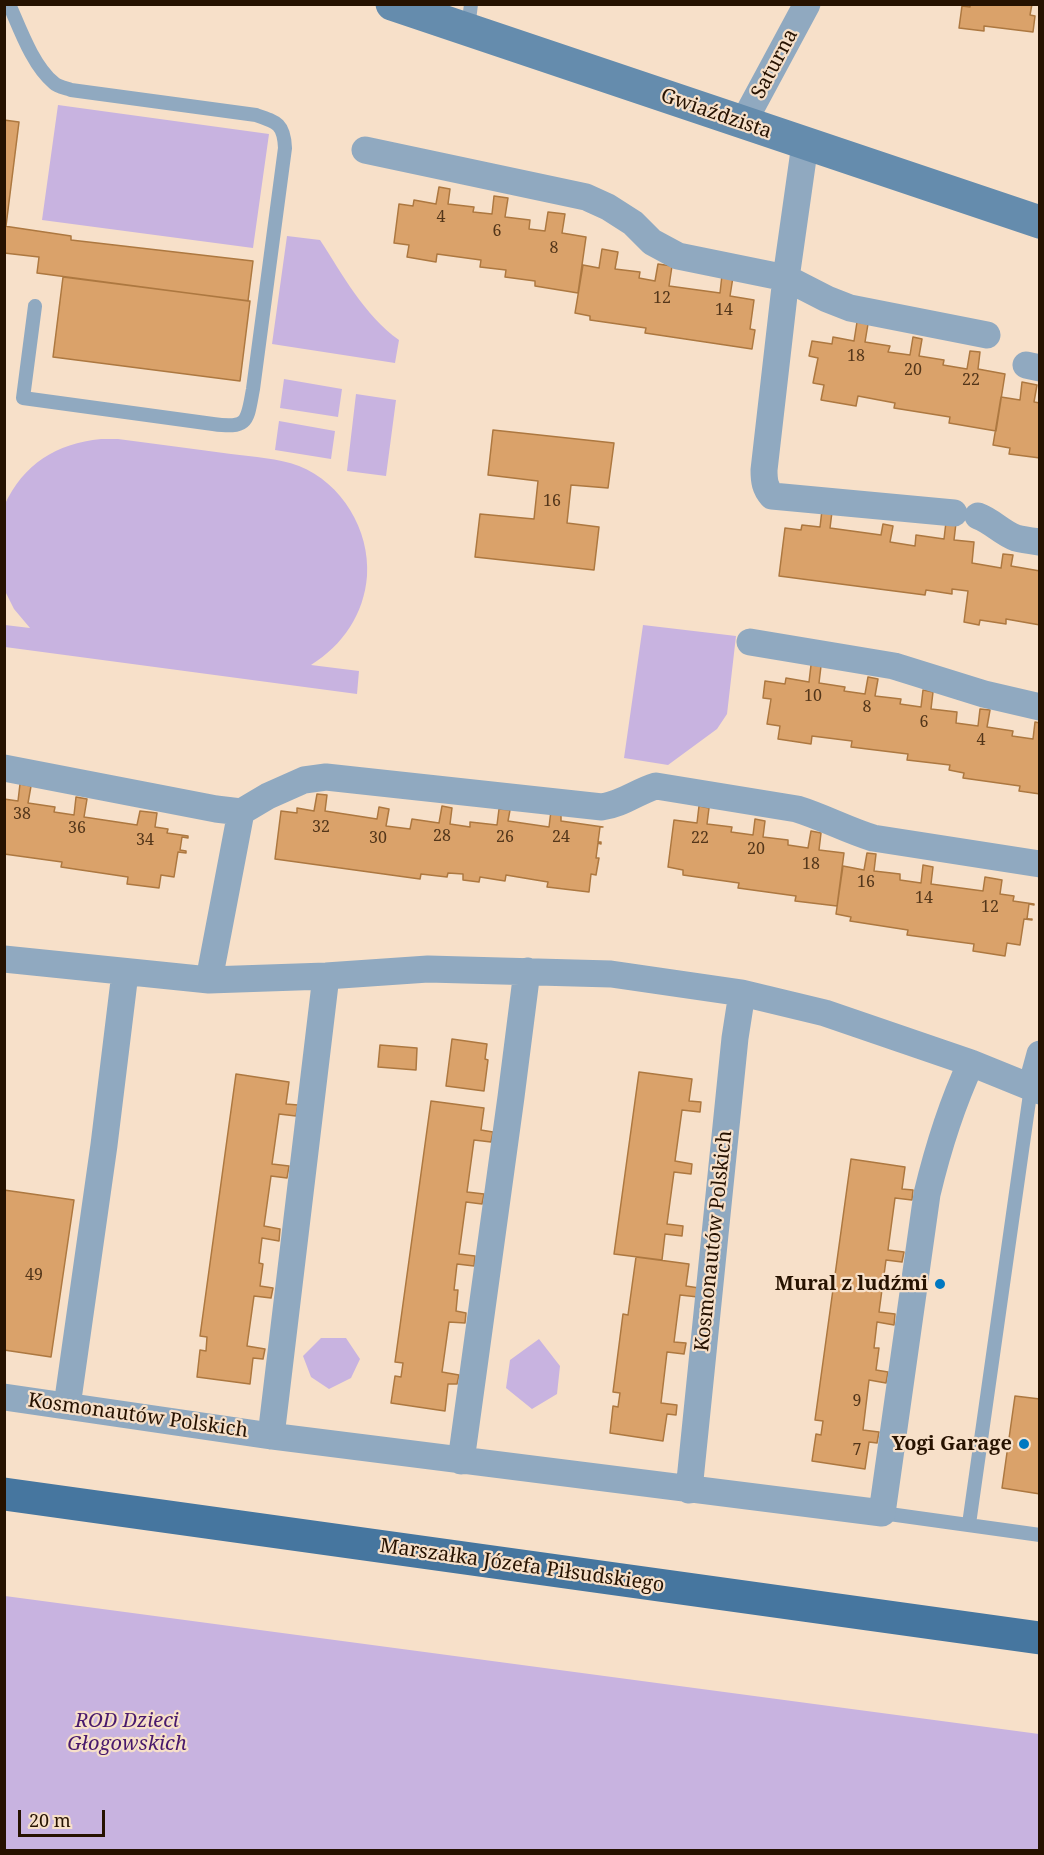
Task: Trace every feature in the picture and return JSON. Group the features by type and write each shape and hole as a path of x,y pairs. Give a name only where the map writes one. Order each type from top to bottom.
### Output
{"main road":[{"name":"Marszałka Józefa Piłsudskiego","path":"4,1494 1040,1638"}],"street":[{"name":"Gwiaździsta","path":"392,4 469,17 743,123 1040,222"},
{"name":"Saturna","path":"743,123 807,4"},
{"path":"805,144 786,278 765,470 764,482 767,490 772,496 966,514 988,520 1016,538 1040,542"},
{"path":"365,150 586,197 608,207 633,224 652,242 678,256 786,278 850,308 987,335"},
{"path":"750,642 894,666 984,694 1040,707"},
{"path":"4,768 241,812 268,796 304,780 326,777 602,807 616,805 656,786 797,809 818,815 873,838 1040,864"},
{"path":"209,980 241,812"},
{"path":"4,959 209,980 326,976 428,969 611,974 742,993 825,1013 971,1063 1035,1089 1040,1054"},
{"path":"461,1461 527,971"},
{"path":"67,1406 104,1145 125,973"},
{"name":"Kosmonautów Polskich","path":"271,1436 326,976"},
{"name":"Kosmonautów Polskich","path":"688,1490 735,1038 742,993"},
{"path":"882,1513 927,1194 937,1150 954,1100 971,1063"},
{"name":"Kosmonautów Polskich","path":"4,1397 271,1436 882,1513"}],"lane":[{"path":"9,4 32,53 55,84 71,90 256,115 279,124 285,134 253,389 246,419 240,425 213,424 23,398 35,306"},
{"path":"969,1524 1035,1089"},
{"name":"Kosmonautów Polskich","path":"882,1513 1040,1535"}],"green space":[{"path":"58,105 269,134 253,248 42,220"},
{"path":"287,236 320,240 365,307 386,330 399,340 395,363 272,344"},
{"path":"284,379 342,389 338,417 280,408"},
{"path":"356,394 396,400 386,476 347,471"},
{"path":"279,421 335,431 331,459 275,450"},
{"path":"101,439 118,439 274,459 299,466 328,484 340,496 358,525 367,559 367,576 361,603 350,627 333,648 311,665 359,671 357,694 5,647 5,625 30,628 14,609 5,591 4,506 21,478 43,458 70,446"},
{"path":"643,625 736,636 727,714 717,729 668,765 624,758"},
{"path":"321,1338 346,1338 360,1359 351,1378 329,1389 311,1377 303,1356"},
{"path":"539,1339 560,1366 557,1394 532,1409 506,1388 510,1360"},
{"name":"ROD Dzieci Głogowskich","path":"5,1596 1039,1734 1039,1850 5,1850"}],"building":[{"path":"970,4 1032,4 1030,15 1035,16 1033,32 984,26 984,31 959,28 962,6 970,7"},
{"path":"4,120 19,122 6,226 4,226"},
{"path":"439,187 450,189 448,204 474,207 473,212 492,214 494,196 508,198 505,217 530,220 529,229 545,231 548,212 565,214 562,233 586,237 578,293 535,286 535,281 505,277 506,270 480,267 481,260 437,254 436,262 407,257 409,245 394,243 399,204 413,206 414,200 436,204"},
{"path":"4,226 71,236 71,240 253,261 248,301 37,273 39,257 4,253"},
{"path":"602,249 618,252 615,269 640,272 639,278 655,281 658,264 672,266 669,286 720,293 722,275 733,277 730,296 754,300 750,329 755,330 752,349 645,333 646,328 590,320 590,316 575,313 583,265 599,268"},
{"path":"63,277 250,301 240,381 53,357"},
{"path":"857,322 868,324 865,342 890,346 888,352 910,355 913,337 922,339 919,356 944,360 943,365 967,369 970,351 980,352 978,369 1005,374 996,431 949,423 950,417 894,408 895,403 858,396 856,406 821,400 824,385 813,383 818,358 809,356 812,341 832,344 833,337 854,341"},
{"path":"1022,382 1037,385 1034,402 1040,403 1040,458 1009,454 1010,448 993,445 1001,397 1020,400"},
{"path":"493,430 614,443 608,488 571,485 567,523 599,527 594,570 475,557 480,514 534,519 538,481 488,475"},
{"path":"822,510 832,512 830,528 881,535 883,524 893,526 890,542 915,546 916,535 944,539 946,522 956,523 954,540 974,542 972,563 1001,568 1003,554 1013,555 1011,566 1040,571 1040,625 1006,619 1006,624 980,620 979,625 964,622 968,591 952,589 952,594 926,590 925,595 779,576 785,528 801,530 802,525 820,527"},
{"path":"811,665 821,666 819,683 845,687 844,691 865,694 868,677 878,679 875,696 901,699 900,704 921,707 923,690 933,692 931,709 957,712 956,723 978,726 980,709 990,710 987,727 1013,731 1012,736 1033,739 1035,722 1040,723 1040,794 1019,791 1020,786 963,778 964,773 949,770 950,765 907,760 908,754 851,747 852,741 812,736 811,744 778,739 780,726 767,724 771,699 763,698 765,681 785,684 786,678 809,682"},
{"path":"20,784 31,786 28,803 55,807 54,812 74,815 76,797 87,799 84,817 137,825 140,811 157,813 155,827 168,829 167,833 188,836 188,838 182,837 180,850 186,853 178,852 174,877 161,875 159,888 127,884 128,877 61,867 62,862 4,854 4,799 18,801"},
{"path":"317,794 327,795 325,811 377,819 379,807 389,809 386,826 410,829 412,819 439,823 442,806 452,808 450,824 470,827 470,822 497,825 499,809 510,810 508,821 549,827 551,811 561,811 561,821 603,827 600,827 598,842 601,844 598,843 596,858 599,858 596,875 591,874 589,892 547,887 548,882 506,875 505,881 480,877 479,882 463,880 463,874 448,873 447,877 421,874 420,879 275,859 281,811 297,813 297,808 314,811"},
{"path":"699,806 709,808 707,824 732,827 731,832 753,835 755,819 765,821 763,837 788,840 788,845 808,848 811,831 821,833 819,850 844,853 837,906 795,901 796,896 738,888 739,883 683,875 683,870 668,867 674,820 697,823"},
{"path":"867,853 876,854 874,871 900,874 900,880 921,883 923,865 933,867 931,884 983,891 985,877 1002,880 1000,894 1014,896 1013,901 1034,904 1029,904 1027,919 1032,920 1024,919 1020,945 1007,943 1005,956 973,951 974,944 907,935 908,930 850,921 851,917 836,914 843,866 864,870"},
{"path":"452,1039 487,1044 485,1059 488,1060 484,1091 446,1086"},
{"path":"380,1045 417,1048 416,1070 378,1067"},
{"path":"639,1072 692,1079 689,1101 701,1102 700,1112 682,1110 675,1161 692,1164 691,1174 674,1172 667,1224 683,1226 682,1236 665,1234 662,1260 614,1254"},
{"path":"236,1074 289,1082 286,1104 298,1105 296,1116 279,1114 272,1164 289,1166 287,1178 271,1176 264,1226 280,1229 279,1241 262,1238 259,1263 263,1264 260,1286 273,1288 271,1298 254,1296 247,1346 265,1349 263,1359 253,1358 250,1384 197,1377 200,1350 206,1351 207,1337 200,1336"},
{"path":"431,1101 484,1108 481,1130 493,1132 491,1142 474,1140 467,1192 484,1194 482,1204 466,1202 459,1254 475,1256 474,1266 457,1264 454,1290 458,1290 456,1311 466,1313 465,1323 449,1322 442,1372 459,1375 457,1384 448,1384 445,1411 391,1403 395,1376 401,1377 403,1363 395,1362"},
{"path":"851,1159 905,1167 902,1189 913,1190 912,1200 895,1198 888,1250 904,1252 902,1262 886,1260 879,1312 895,1314 894,1325 877,1322 874,1348 879,1348 876,1370 888,1372 886,1383 869,1380 863,1430 879,1432 877,1443 869,1442 865,1469 812,1461 816,1434 821,1435 823,1421 815,1420"},
{"path":"4,1190 74,1200 51,1357 4,1350"},
{"path":"636,1257 689,1264 686,1286 699,1288 698,1297 680,1295 674,1342 686,1343 684,1354 667,1352 661,1403 677,1405 676,1415 667,1414 663,1441 610,1433 613,1406 618,1407 620,1393 613,1392 623,1314 628,1315"},
{"name":"Yogi Garage","path":"1015,1396 1040,1399 1040,1494 1002,1488"}],"place":[{"name":"Mural z ludźmi","path":"940,1284"},
{"name":"Yogi Garage","path":"1024,1444"}]}
